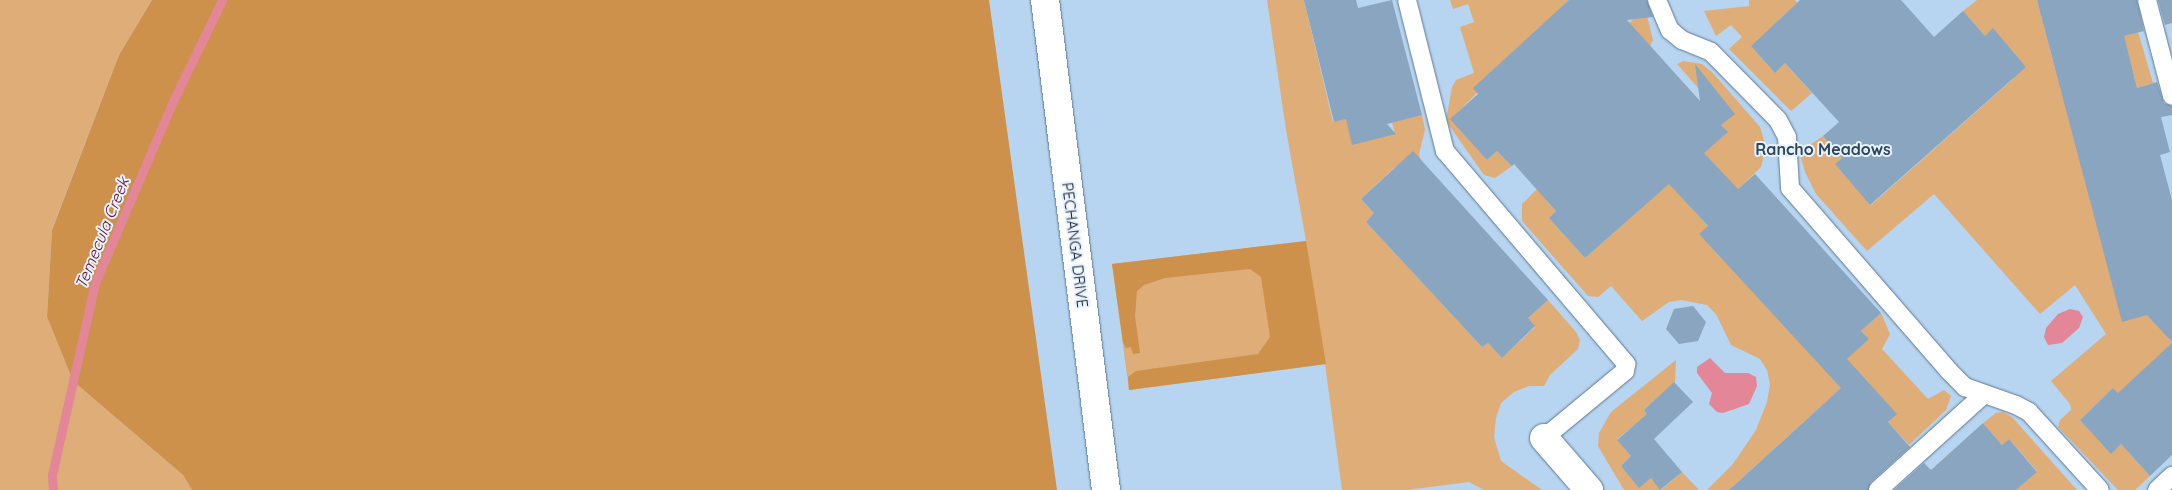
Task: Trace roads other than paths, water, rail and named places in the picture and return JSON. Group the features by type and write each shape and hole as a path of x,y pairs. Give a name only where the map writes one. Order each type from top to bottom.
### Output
{"street":[{"name":"PECHANGA DRIVE","path":"1045,0 1106,490"},
{"path":"1544,438 1589,490"}],"lane":[{"path":"1407,0 1445,151 1626,364 1625,371 1544,438"},
{"path":"1657,0 1670,30 1682,40 1711,52 1778,120 1787,137 1790,188 1949,371 1965,387 1983,395 2016,404 2029,412 2100,490"},
{"path":"2147,0 2172,96"},
{"path":"1878,490 1983,395"},
{"path":"2157,490 2172,476"}],"waterway":[{"name":"Temecula Creek","path":"53,490 52,475 95,283 174,99 222,0"}],"district":[{"name":"Rancho Meadows","path":"1823,149"}]}
